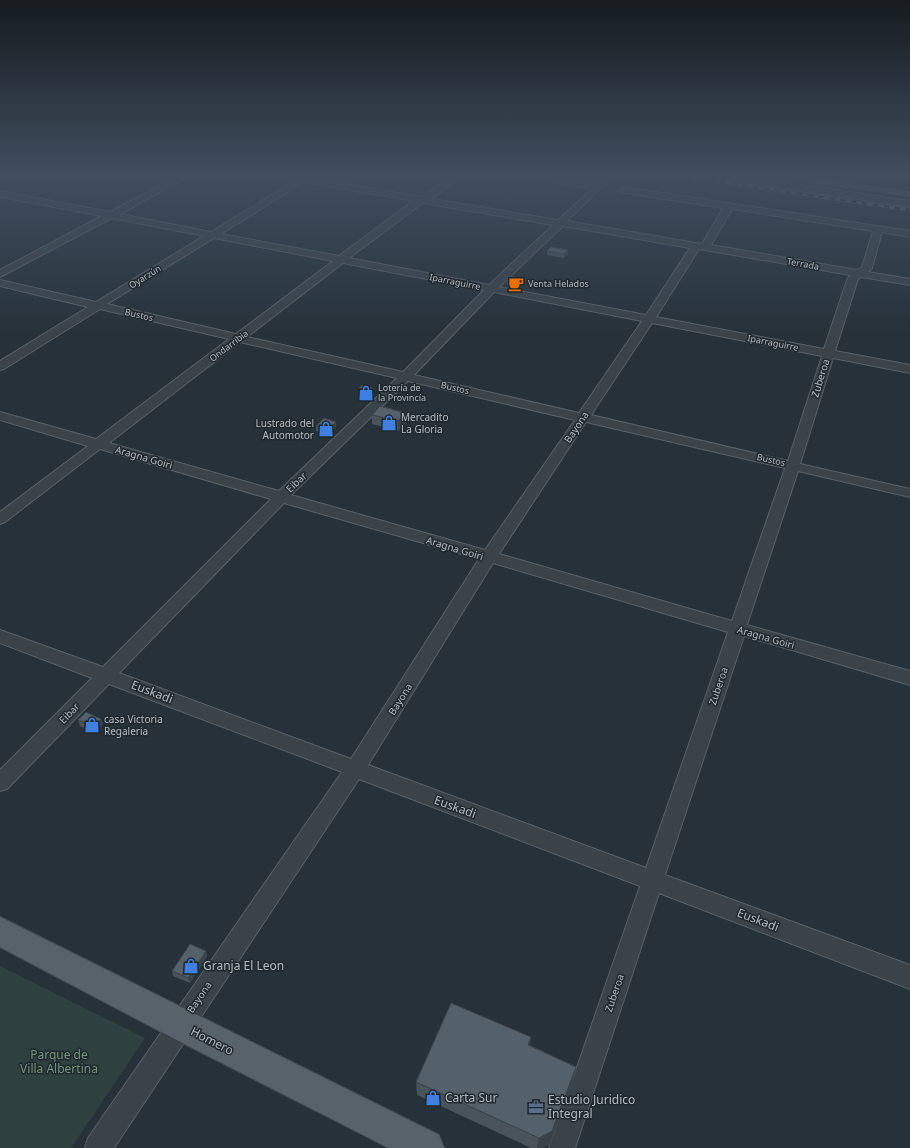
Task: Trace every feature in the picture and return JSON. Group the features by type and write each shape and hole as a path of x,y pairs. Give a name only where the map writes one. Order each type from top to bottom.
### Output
{"main road":[{"name":"Homero","path":"0,931 180,1025 426,1148"}],"street":[{"path":"0,274 88,228"},
{"name":"Iparraguirre","path":"179,228 910,369"},
{"name":"Oyarzún","path":"0,366 224,228"},
{"name":"Ondarribia","path":"0,520 385,228"},
{"name":"Eibar","path":"0,783 282,496 405,377 491,289 555,228"},
{"name":"Terrada","path":"588,228 910,282"},
{"name":"Bayona","path":"98,1148 180,1025 355,770 488,558 582,418 713,228"},
{"path":"869,228 910,234"},
{"name":"Zuberoa","path":"562,1148 793,465 852,280 867,268 878,229"},
{"name":"Bustos","path":"0,283 910,493"},
{"name":"Aragna Goiri","path":"0,416 282,496 488,558 910,678"},
{"name":"Euskadi","path":"0,636 910,977"}],"green space":[{"name":"Parque de Villa Albertina","path":"0,966 145,1038 71,1148 0,1148"}],"building":[{"path":"551,247 568,250 564,254 547,251"},
{"path":"511,276 524,279 521,283 507,281"},
{"path":"362,385 373,388 370,391 359,388"},
{"path":"380,406 406,413 398,421 372,415"},
{"path":"324,418 336,422 328,429 316,426"},
{"path":"86,712 101,719 93,727 78,720"},
{"name":"Granja El Leon","path":"190,944 206,951 188,978 172,971"},
{"path":"451,1003 531,1037 528,1045 576,1067 552,1131 539,1138 416,1082"}],"place":[{"name":"Venta Helados","path":"516,284"},
{"name":"Lotería de la Provincía","path":"366,393"},
{"name":"Mercadito La Gloria","path":"389,423"},
{"name":"Lustrado del Automotor","path":"326,429"},
{"name":"casa Victoria Regaleria","path":"92,725"},
{"name":"Granja El Leon","path":"191,966"},
{"name":"Carta Sur","path":"433,1098"},
{"name":"Estudio Juridico Integral","path":"536,1107"}]}
